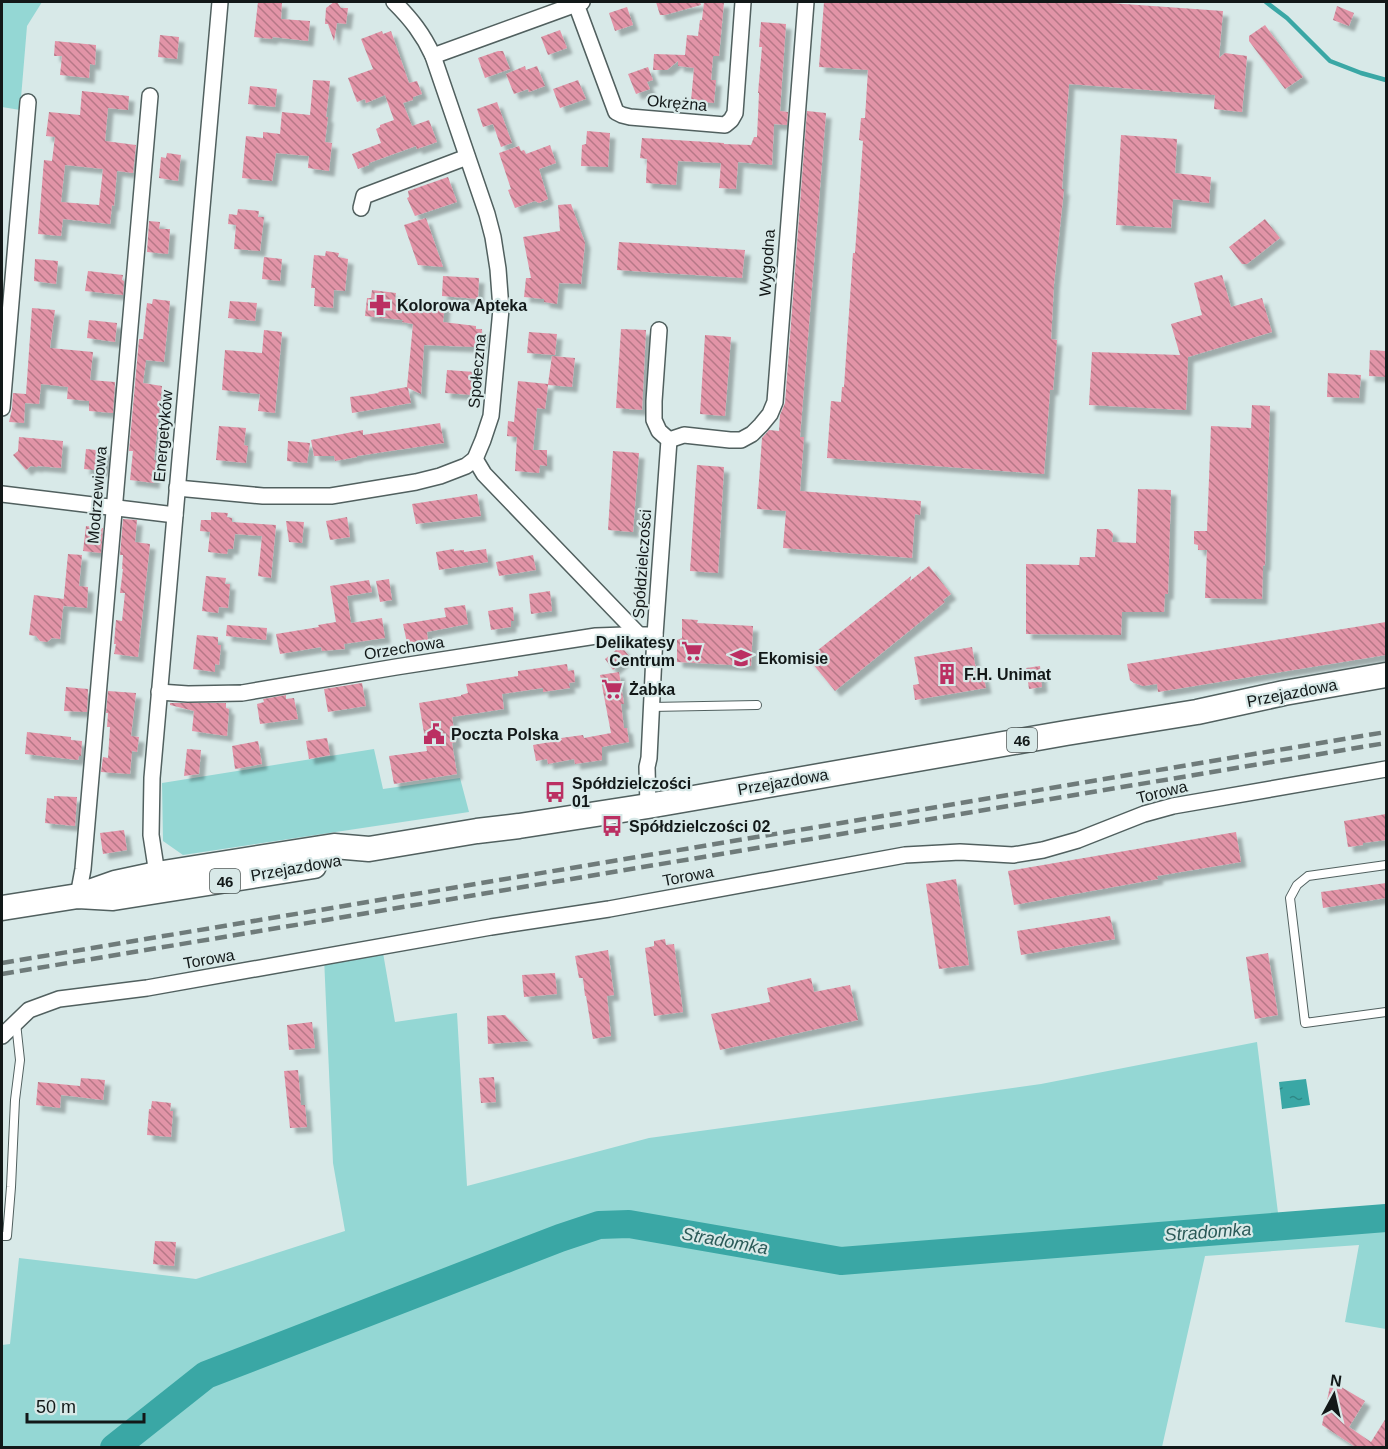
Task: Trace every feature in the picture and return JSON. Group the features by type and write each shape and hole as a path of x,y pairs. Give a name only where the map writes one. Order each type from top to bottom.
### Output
{"main road":[{"name":"Przejazdowa","path":"2,908 78,896 115,883 157,874 334,846 369,849 648,806 1197,712 1284,693 1386,675"},
{"name":"Przejazdowa","path":"1197,712 1293,705 1386,690"},
{"name":"Przejazdowa","path":"78,896 113,898 243,878 344,861 369,849"}],"street":[{"name":"Energetyków","path":"157,874 150,834 152,778 220,2"},
{"name":"Społeczna","path":"394,2 425,39 433,56 493,237 501,309 491,417 475,459"},
{"name":"Okrężna","path":"433,56 579,3 616,112 630,117 724,124 731,120 735,113 743,2"},
{"name":"Wygodna","path":"669,440 684,435 741,440 761,425 770,414 775,402 806,2"},
{"name":"Modrzewiowa","path":"78,896 83,869 150,96"},
{"path":"2,408 28,102"},
{"path":"361,208 363,196 467,157"},
{"path":"659,330 654,420 659,430 669,440"},
{"name":"Spółdzielczości","path":"648,806 647,767 669,440"},
{"path":"177,488 263,496 331,496 440,476 466,466 475,459 484,474 639,635"},
{"path":"2,494 175,515"},
{"name":"Orzechowa","path":"159,692 214,695 242,693 574,639 596,636 655,635"},
{"name":"Torowa","path":"2,1036 29,1010 59,999 147,988 491,927 609,909 905,855 960,852 1013,855 1033,852 1078,840 1144,814 1173,806 1386,769"}],"lane":[{"path":"651,707 757,705"},
{"path":"1386,865 1308,876 1297,885 1290,898 1305,1023 1386,1012"},
{"path":"2,1236 7,1236 15,1100 20,1060 16,1021"}],"shaded area":[{"path":"2,2 42,2 27,26 20,110 2,107"},
{"path":"374,749 383,789 460,778 469,812 183,855 163,841 162,783"},
{"path":"382,947 395,1022 457,1013 467,1186 649,1138 1041,1084 1257,1042 1278,1213 1386,1206 1386,1329 1345,1322 1359,1245 1205,1256 1162,1447 2,1447 2,1345 10,1344 19,1258 196,1279 345,1231 333,1163 324,957"}],"water":[{"path":"1306,1079 1310,1105 1282,1109 1279,1082"}],"building":[{"path":"258,2 282,2 281,19 310,21 308,41 254,37"},
{"path":"337,2 341,8 348,8 346,24 337,23 334,41 328,24 325,24 326,8"},
{"path":"656,2 700,2 701,5 660,15"},
{"path":"704,2 724,2 719,56 713,56 711,80 716,80 714,103 691,101 694,68 678,66 678,61 667,70 653,70 654,54 685,55 687,35 698,36"},
{"path":"824,2 1096,2 1223,11 1219,58 1225,53 1247,56 1242,112 1214,109 1215,95 1069,84 1062,189 1064,189 1051,339 1057,340 1053,390 1050,390 1044,474 827,458 831,401 841,402 842,387 844,387 863,141 859,140 861,118 865,118 868,70 819,67"},
{"path":"1337,6 1354,13 1349,26 1333,20"},
{"path":"627,7 633,25 615,31 609,13"},
{"path":"761,22 786,24 780,111 788,112 787,125 774,124 772,165 738,162 736,189 719,188 721,163 678,161 676,185 646,183 647,159 640,158 642,138 751,145 754,137 757,137 762,47 759,47"},
{"path":"1265,25 1303,77 1285,89 1249,41 1249,36"},
{"path":"560,30 567,48 548,55 541,37"},
{"path":"382,31 383,34 391,31 409,83 417,81 422,94 403,103 412,126 429,120 437,142 417,149 416,146 358,169 352,154 381,143 376,129 394,120 385,95 366,103 365,99 357,102 348,78 373,69 361,39"},
{"path":"160,35 179,37 177,59 158,57"},
{"path":"55,41 96,45 95,65 90,64 89,78 60,75 62,56 54,56"},
{"path":"503,51 510,69 485,78 478,58"},
{"path":"525,66 526,70 537,66 545,86 529,92 528,89 514,94 506,74"},
{"path":"648,67 653,80 647,82 650,89 636,94 628,74"},
{"path":"313,80 330,81 325,142 332,143 329,171 308,168 309,156 276,153 272,181 242,178 246,136 263,138 263,132 280,134 282,112 310,115"},
{"path":"578,80 586,99 560,108 553,89"},
{"path":"250,86 277,89 275,107 248,104"},
{"path":"82,91 129,96 128,110 108,108 105,141 136,145 133,173 117,171 110,224 63,219 61,236 38,234 44,160 52,161 55,137 46,136 49,112 80,115","holes":["65,165 103,169 99,205 61,202"]},
{"path":"497,102 512,143 501,147 493,124 483,127 477,109"},
{"path":"807,111 826,113 800,437 804,437 800,491 921,501 920,515 915,514 912,558 783,548 786,511 757,509 762,438 769,430 779,431 780,415 785,403"},
{"path":"587,131 610,133 608,167 581,166 582,145 586,144"},
{"path":"1121,135 1177,139 1175,173 1211,177 1209,203 1173,199 1171,228 1116,225"},
{"path":"550,145 556,163 539,169 548,199 515,208 499,153 519,146 526,154"},
{"path":"167,153 181,155 178,181 159,178 161,157 166,158"},
{"path":"448,177 457,202 415,216 407,198 409,197 408,191"},
{"path":"571,204 585,243 581,284 559,283 557,304 544,302 544,299 524,297 526,278 531,278 523,237 560,231 558,205"},
{"path":"238,209 259,211 258,217 264,217 260,251 234,249 236,225 228,224 229,214 237,215"},
{"path":"426,218 443,267 418,265 404,225"},
{"path":"1265,219 1280,238 1247,264 1242,264 1229,247"},
{"path":"149,221 160,222 159,229 170,229 168,254 147,252"},
{"path":"619,242 745,250 742,278 617,270"},
{"path":"326,251 339,253 338,257 348,259 345,291 334,290 333,308 314,306 315,288 311,288 314,255 325,256"},
{"path":"264,257 282,259 280,281 262,279"},
{"path":"35,259 58,261 56,284 34,281"},
{"path":"88,271 123,275 123,295 85,291"},
{"path":"1222,275 1231,307 1262,298 1272,332 1188,357 1186,410 1089,405 1092,352 1180,355 1171,324 1202,315 1194,283"},
{"path":"443,276 479,278 478,299 442,296"},
{"path":"372,290 396,293 395,300 445,305 443,322 476,326 476,329 482,329 481,345 474,344 474,347 424,345 421,394 408,388 411,403 352,413 350,397 407,387 413,324 402,322 403,320 365,316 367,298 371,298"},
{"path":"153,299 170,301 164,362 146,360 143,383 162,386 154,460 156,460 154,483 130,480 133,451 129,451 139,339 143,339 147,303 152,304"},
{"path":"230,301 257,303 255,321 228,318"},
{"path":"32,308 55,310 50,348 93,352 90,380 115,382 113,413 89,411 89,401 67,399 68,387 41,384 39,404 25,403 24,423 9,422 13,393 26,394"},
{"path":"89,320 117,323 115,342 87,338"},
{"path":"621,329 646,330 642,410 616,408"},
{"path":"264,330 282,332 275,413 258,411 260,394 222,390 225,350 262,353"},
{"path":"529,332 557,334 555,355 527,353"},
{"path":"705,335 731,337 725,416 700,414"},
{"path":"1370,350 1386,351 1386,377 1369,376"},
{"path":"552,356 575,358 572,387 548,385 545,409 537,408 533,450 547,450 547,466 540,465 539,473 515,471 517,437 507,436 508,421 514,422 518,381 548,384"},
{"path":"447,370 475,372 473,395 445,393"},
{"path":"1328,373 1361,375 1359,398 1327,397"},
{"path":"1252,405 1270,406 1262,599 1205,598 1207,550 1198,550 1198,545 1194,544 1194,531 1207,531 1211,426 1251,428"},
{"path":"440,423 444,443 335,461 334,456 314,456 311,440 363,430 363,435"},
{"path":"219,426 246,428 244,445 248,446 246,463 216,460"},
{"path":"19,437 63,441 61,468 31,466 26,470 13,455 18,451"},
{"path":"288,441 310,443 307,463 287,461"},
{"path":"86,449 106,451 104,471 84,469"},
{"path":"613,451 639,453 633,532 608,530"},
{"path":"697,465 724,467 718,573 690,571"},
{"path":"1138,489 1171,490 1168,594 1165,594 1164,612 1122,612 1121,635 1026,634 1026,564 1079,565 1080,557 1095,557 1097,529 1111,531 1112,542 1136,543"},
{"path":"477,494 481,516 416,524 412,504"},
{"path":"211,512 228,513 227,517 232,518 232,522 276,525 271,578 258,576 262,536 235,534 233,549 228,549 227,554 208,552 210,532 200,531 201,520 211,520"},
{"path":"347,517 350,537 330,540 326,521"},
{"path":"123,519 137,520 135,542 150,544 138,657 114,654 116,620 122,621 125,593 120,593 123,569 123,555 120,555"},
{"path":"286,521 304,522 302,543 289,542"},
{"path":"86,526 103,528 101,553 83,551"},
{"path":"454,549 454,551 464,550 464,552 486,549 488,562 439,570 436,552"},
{"path":"68,554 82,555 79,586 88,587 87,608 63,606"},
{"path":"533,555 536,570 499,576 496,562"},
{"path":"929,566 951,594 943,600 945,602 835,691 808,658 911,576 910,581"},
{"path":"206,576 226,578 225,584 230,584 228,608 219,607 218,613 202,611"},
{"path":"389,579 392,600 380,602 376,581"},
{"path":"369,580 372,592 347,596 351,623 382,618 385,638 344,644 345,649 322,651 321,647 280,654 276,634 336,622 330,586"},
{"path":"550,591 552,611 531,614 529,594"},
{"path":"34,595 64,599 60,639 52,638 47,642 29,635"},
{"path":"465,605 468,624 427,632 428,640 407,643 403,624 446,617 444,608"},
{"path":"513,607 514,621 511,621 511,627 491,630 488,611"},
{"path":"682,619 698,620 697,623 753,626 751,666 677,662 677,640 682,638"},
{"path":"1386,622 1386,655 1158,692 1157,684 1143,686 1130,680 1127,664"},
{"path":"227,625 267,628 266,640 226,636"},
{"path":"197,635 218,637 218,645 221,645 219,665 215,664 215,672 193,669"},
{"path":"621,646 629,656 613,670 605,659"},
{"name":"F.H. Unimat","path":"972,647 977,675 983,674 986,688 915,700 913,685 919,684 914,657"},
{"path":"567,664 568,671 574,670 575,682 569,683 570,688 543,692 543,688 502,694 504,709 452,717 456,742 452,743 457,774 394,784 389,756 427,751 419,703 461,696 468,693 466,684 518,676 518,671"},
{"path":"1040,666 1042,687 1029,689 1026,668"},
{"path":"619,672 624,704 621,704 624,728 627,728 629,742 602,747 602,760 575,764 574,759 548,764 547,759 536,761 533,745 562,740 561,738 583,735 584,738 611,733 600,675"},
{"path":"362,683 366,706 328,712 324,689"},
{"path":"66,687 88,689 87,712 64,711"},
{"path":"108,691 136,693 131,736 139,737 137,752 132,751 130,774 101,772 103,757 108,758 110,727 107,727 108,713 106,713"},
{"path":"286,695 286,699 294,698 298,719 260,724 257,704 264,702 263,699"},
{"path":"170,703 226,703 226,708 229,709 227,736 192,731 194,711 170,705"},
{"path":"27,732 71,737 71,740 82,741 81,756 78,760 25,754"},
{"path":"327,738 330,755 309,759 306,741"},
{"path":"258,741 262,764 235,769 232,746"},
{"path":"187,749 201,750 199,774 184,776"},
{"path":"54,796 77,797 75,826 45,823 47,798 54,799"},
{"path":"1386,814 1386,840 1348,847 1344,821"},
{"path":"124,830 127,850 103,854 100,833"},
{"path":"1236,832 1241,862 1157,876 1158,879 1014,905 1008,871"},
{"path":"956,879 969,965 939,969 926,884"},
{"path":"1386,883 1386,898 1323,908 1321,892"},
{"path":"1110,916 1115,939 1021,955 1017,931"},
{"path":"665,939 666,945 674,944 683,1012 654,1016 645,948 654,946 654,941"},
{"path":"608,950 614,995 607,996 611,1036 593,1039 583,978 579,978 575,956"},
{"path":"1268,953 1278,1015 1255,1019 1246,957"},
{"path":"555,973 557,994 524,997 522,975"},
{"path":"811,978 814,992 850,985 858,1020 720,1050 711,1014 770,1002 767,988"},
{"path":"505,1015 528,1041 488,1044 487,1016"},
{"path":"312,1022 315,1048 289,1050 287,1025"},
{"path":"298,1070 301,1105 305,1105 307,1127 290,1128 284,1071"},
{"path":"494,1077 496,1102 481,1103 479,1078"},
{"path":"81,1078 105,1080 103,1100 61,1095 60,1108 36,1105 38,1082 80,1086"},
{"path":"152,1101 171,1103 170,1111 173,1111 171,1137 147,1135 149,1109 151,1109"},
{"path":"155,1241 176,1242 174,1266 153,1264"},
{"path":"1331,1381 1365,1401 1349,1427 1371,1442 1386,1418 1386,1448 1357,1448 1322,1425"}],"waterway":[{"path":"1266,2 1287,18 1330,61 1386,80"},
{"name":"Stradomka","path":"114,1448 206,1375 599,1225 629,1224 841,1261 1386,1218"}],"railway":[{"path":"2,963 1386,732"},
{"path":"2,974 1386,743"}],"place":[{"name":"Kolorowa Apteka","path":"380,305"},
{"name":"Delikatesy Centrum","path":"692,651"},
{"name":"Ekomisie","path":"741,658"},
{"name":"F.H. Unimat","path":"947,674"},
{"name":"Żabka","path":"612,689"},
{"name":"Poczta Polska","path":"434,734"},
{"name":"Spółdzielczości 01","path":"555,792"},
{"name":"Spółdzielczości 02","path":"612,826"}]}
